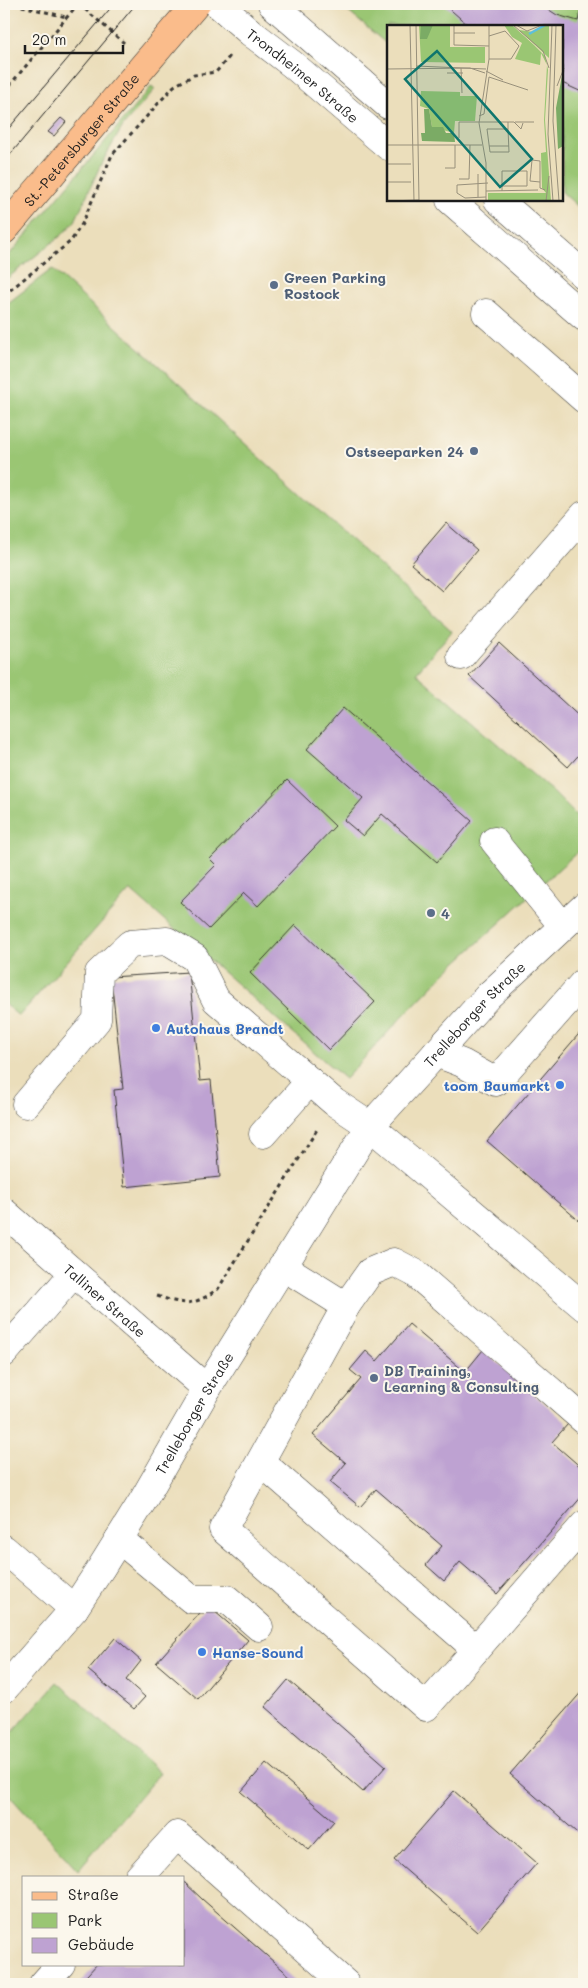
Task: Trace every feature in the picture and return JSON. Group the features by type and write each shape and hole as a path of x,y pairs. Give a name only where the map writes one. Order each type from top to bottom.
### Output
{"main road":[{"name":"St.-Petersburger Straße","path":"4,230 196,4"}],"street":[{"name":"Trondheimer Straße","path":"218,4 387,145"},
{"path":"272,4 387,104"},
{"path":"451,201 584,317"},
{"path":"499,201 584,275"},
{"path":"535,275 556,250"},
{"path":"486,313 584,399"},
{"path":"461,656 584,515"},
{"path":"494,841 562,926"},
{"name":"Trelleborger Straße","path":"4,1689 74,1609 119,1539 282,1266 370,1126 488,996 584,907"},
{"path":"26,1104 97,1020 99,973 130,944 167,941 195,958 216,1000 334,1102 370,1126 584,1307"},
{"path":"436,1053 462,1063 496,1082 584,982"},
{"path":"263,1134 310,1081"},
{"name":"Talliner Straße","path":"4,1212 207,1389"},
{"path":"584,1420 415,1273 394,1262 370,1272 346,1306 223,1529 426,1707 584,1524"},
{"path":"282,1266 346,1306"},
{"path":"4,1353 74,1272"},
{"path":"261,1462 476,1648"},
{"path":"119,1539 191,1598 227,1599 259,1627"},
{"path":"4,1549 74,1609"},
{"path":"140,1876 177,1835 346,1984"},
{"path":"43,1984 59,1966"}],"path":[{"path":"14,4 66,17"},
{"path":"4,92 78,4 129,47"},
{"path":"4,295 71,241 82,224 112,155 174,86 194,75 216,72"},
{"path":"156,1296 181,1304 201,1301 218,1289 334,1102"}],"green space":[{"path":"339,4 584,4 584,212 563,193 563,25 387,25 387,44"},
{"path":"152,86 155,89 123,126 101,164 75,221 63,234 4,281 4,261"},
{"path":"52,269 452,631 416,673 554,793 584,823 584,846 447,971 345,1079 130,890 19,1016 4,1004 4,306"},
{"path":"57,1682 160,1773 78,1870 4,1790 4,1742"}],"building":[{"path":"444,4 540,4 557,15 578,21 582,4 584,4 584,93 563,83 563,25 468,25"},
{"path":"61,118 66,122 54,136 48,132"},
{"path":"446,523 477,550 442,591 411,564"},
{"path":"499,643 584,721 584,749 568,767 469,676"},
{"path":"343,708 472,821 437,862 382,814 363,836 344,820 363,798 307,749"},
{"path":"287,780 335,826 258,906 244,893 209,929 180,902 216,865 210,859"},
{"path":"295,925 375,1002 329,1050 250,973"},
{"name":"Autohaus Brandt","path":"189,972 200,1081 211,1080 220,1177 124,1187 114,1090 123,1089 111,977"},
{"name":"toom Baumarkt","path":"584,1028 584,1225 487,1141"},
{"path":"409,1324 465,1372 483,1350 568,1424 552,1442 584,1470 584,1494 497,1594 460,1562 444,1581 426,1565 442,1546 376,1489 360,1507 330,1482 346,1463 313,1435 361,1379 350,1370 366,1351 377,1361"},
{"name":"Hanse-Sound","path":"207,1605 248,1640 198,1699 156,1663"},
{"path":"115,1638 141,1661 126,1680 145,1697 134,1709 88,1670"},
{"path":"288,1680 386,1766 363,1792 265,1707"},
{"path":"584,1689 584,1839 510,1774"},
{"path":"266,1763 334,1821 309,1850 241,1792"},
{"path":"454,1791 537,1863 477,1932 394,1860"},
{"path":"185,1883 299,1984 79,1984 95,1966 185,1966"}],"tram line":[{"path":"4,134 114,4"},
{"path":"4,162 136,4"}],"place":[{"name":"Green Parking Rostock","path":"274,285"},
{"name":"Ostseeparken 24","path":"474,451"},
{"name":"4","path":"431,913"},
{"name":"Autohaus Brandt","path":"156,1028"},
{"name":"toom Baumarkt","path":"560,1085"},
{"name":"DB Training, Learning & Consulting","path":"374,1378"},
{"name":"Hanse-Sound","path":"202,1652"}]}
